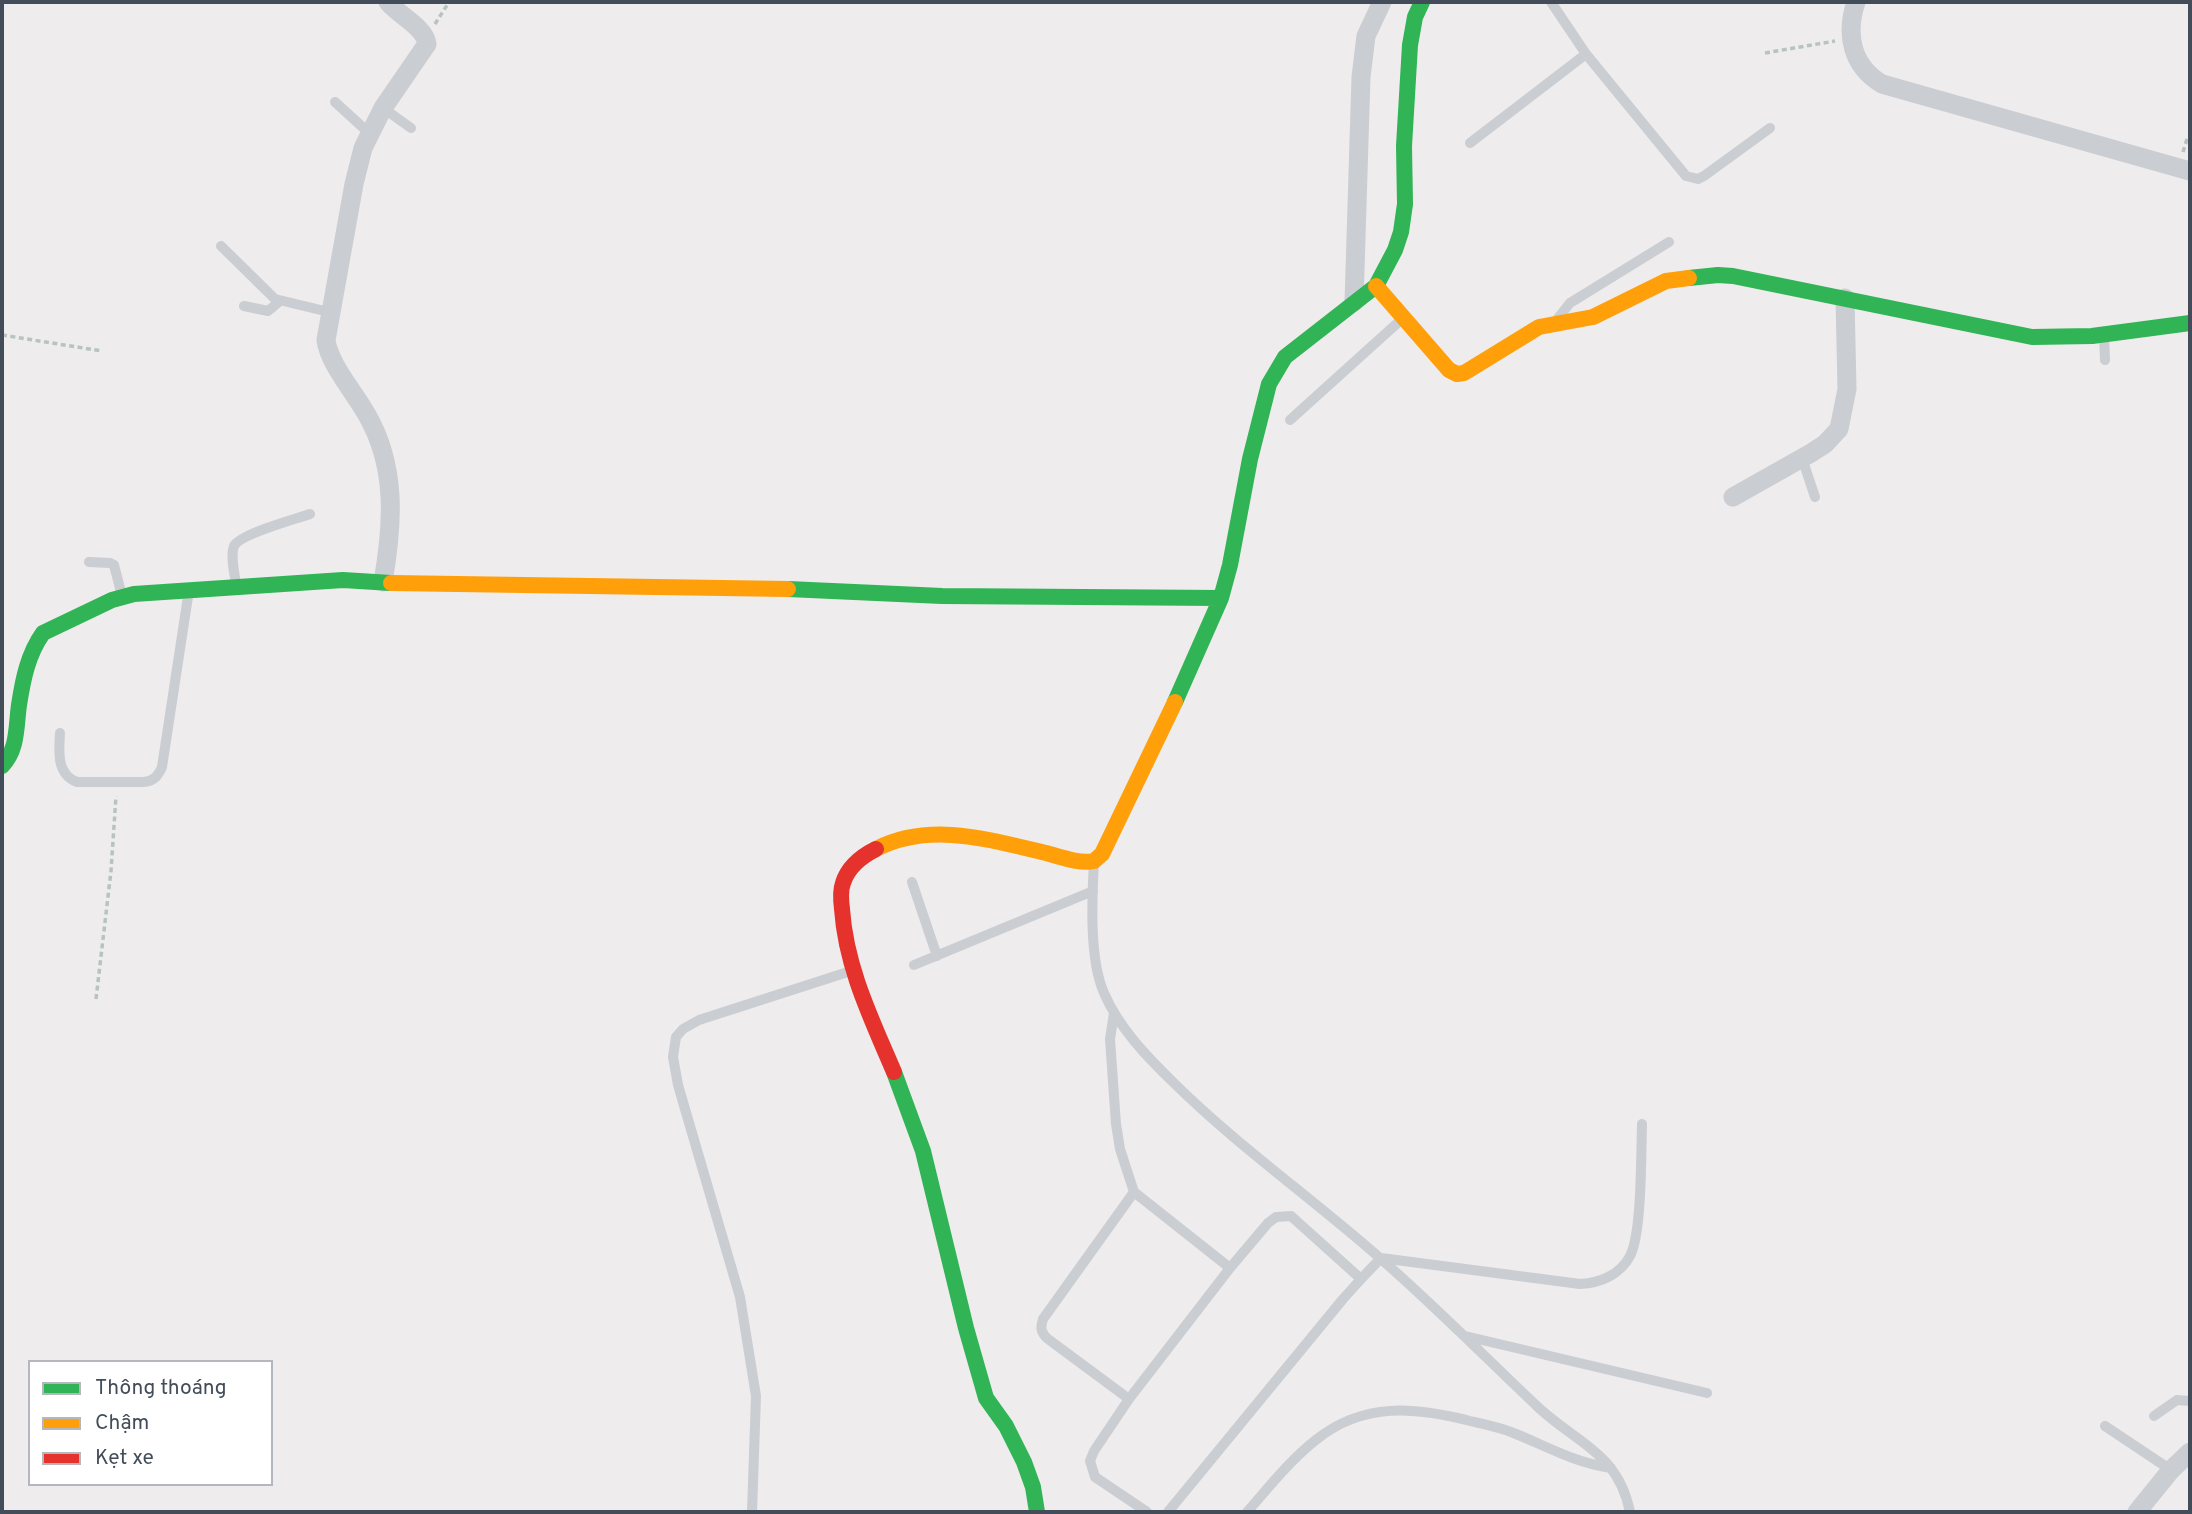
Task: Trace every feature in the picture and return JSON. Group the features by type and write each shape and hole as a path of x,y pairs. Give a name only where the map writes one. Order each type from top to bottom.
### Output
{"street":[{"path":"383,582 391,528 389,477 385,457 368,416 327,348 327,327 363,148 383,108 421,54 427,41 422,32 396,12 388,2"},
{"path":"1354,302 1361,77 1366,36 1382,2"},
{"path":"1037,1512 1027,1468 998,1414 986,1398 911,1116 852,971 841,887 847,873 868,853 905,836 950,834 1083,861 1094,861 1102,854 1196,658 1221,598 1250,459 1269,384 1285,357 1376,286 1387,268 1401,232 1405,204 1404,146 1410,45 1415,17 1422,2"},
{"path":"1856,2 1851,38 1853,53 1863,70 1893,89 2190,171"},
{"path":"1376,286 1449,370 1457,374 1472,370 1532,331 1556,322 1593,317 1666,281 1718,275 2032,337 2056,339 2104,335 2190,323"},
{"path":"1733,497 1833,437 1843,418 1847,389 1845,298"},
{"path":"2,766 13,751 17,700 36,639 43,633 122,597 343,580 452,585 793,589 942,596 1221,598"},
{"path":"2137,1512 2171,1470 2190,1452"}],"lane":[{"path":"1551,2 1586,54 1679,170 1692,178 1704,176 1770,128"},
{"path":"1469,143 1586,54"},
{"path":"335,102 369,133"},
{"path":"383,108 411,128"},
{"path":"1556,322 1570,303 1669,243"},
{"path":"221,246 270,295 280,301 329,312"},
{"path":"244,306 268,311 280,301"},
{"path":"1290,420 1404,318"},
{"path":"2104,335 2105,360"},
{"path":"1802,458 1815,498"},
{"path":"236,587 233,551 237,542 310,514"},
{"path":"89,562 114,565 122,597"},
{"path":"60,733 59,754 64,773 69,779 77,782 149,782 158,775 162,767 189,590"},
{"path":"1094,861 1093,938 1102,990 1114,1013 1147,1056 1211,1119 1381,1258 1546,1414 1597,1453 1620,1480 1630,1512"},
{"path":"912,882 937,956"},
{"path":"914,965 1093,891"},
{"path":"752,1512 756,1396 740,1297 678,1085 673,1047 682,1030 699,1020 852,971"},
{"path":"1114,1013 1110,1039 1116,1124 1120,1149 1133,1192 1230,1268"},
{"path":"1381,1258 1580,1284 1594,1283 1609,1277 1630,1256 1636,1237 1642,1124"},
{"path":"1129,1399 1048,1339 1041,1326 1043,1319 1133,1192"},
{"path":"1147,1512 1095,1476 1090,1461 1129,1399 1268,1223 1285,1214 1291,1216 1361,1279"},
{"path":"1168,1512 1342,1299 1381,1258"},
{"path":"1463,1336 1707,1393"},
{"path":"2154,1416 2177,1400 2190,1401"},
{"path":"1247,1512 1287,1466 1318,1438 1349,1420 1388,1409 1426,1411 1509,1431 1575,1461 1612,1468"},
{"path":"2105,1426 2171,1470"}],"path":[{"path":"1765,53 1851,38"},
{"path":"2,335 102,351"},
{"path":"96,999 111,871 117,782"}],"traffic: fast":[{"path":"1175,702 1221,598 1250,459 1269,384 1285,357 1376,286 1395,250 1405,204 1404,146 1410,45 1415,17 1422,2"},
{"path":"1689,278 1733,276 2032,337 2092,336 2190,323"},
{"path":"2,766 14,745 27,667 33,649 43,633 112,600 134,594 343,580 391,583"},
{"path":"788,589 942,596 1221,598"},
{"path":"894,1072 923,1151 986,1398 1006,1426 1024,1462 1033,1487 1037,1512"}],"traffic: slow":[{"path":"1376,286 1449,370 1457,374 1464,373 1539,327 1593,317 1666,281 1689,278"},
{"path":"391,583 788,589"},
{"path":"876,849 917,836 960,836 1003,843 1076,861 1094,861 1102,854 1175,702"}],"traffic: jam":[{"path":"876,849 848,872 842,886 841,903 844,931 854,973 894,1072"}]}
